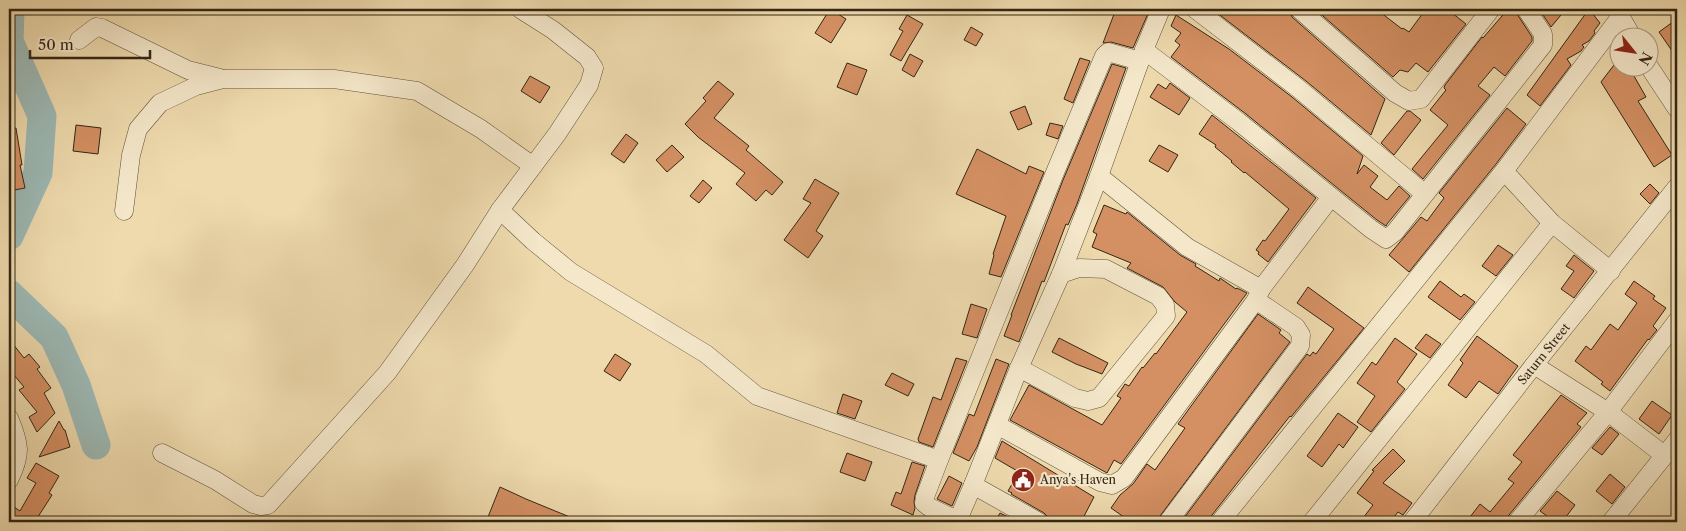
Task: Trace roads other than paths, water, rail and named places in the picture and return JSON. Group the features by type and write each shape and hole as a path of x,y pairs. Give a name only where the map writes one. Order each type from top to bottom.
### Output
{"street":[{"path":"162,453 215,480 253,504 268,505 386,373 465,265 500,210 558,134 589,85 594,68 588,57 553,30 520,9"},
{"path":"1161,9 1142,55 1099,176 1060,274 1019,368 957,521 924,503 925,497 1056,170 1104,56 1108,52 1142,55 1239,122 1371,229 1386,238 1395,232 1543,45 1543,34 1526,9"},
{"path":"1195,9 1299,90 1425,194"},
{"path":"1299,9 1396,93 1410,101 1421,99 1491,9"},
{"path":"1224,521 1504,171 1618,12 1627,28"},
{"path":"79,40 96,27 102,28 188,70 223,79 334,79 417,91 481,129 533,166"},
{"path":"1657,78 1677,109"},
{"path":"124,211 131,155 138,128 160,103 196,86 223,79"},
{"path":"1504,171 1552,223 1611,270"},
{"path":"1099,176 1187,247 1258,295 1296,327 1301,335 1300,346 1168,522"},
{"name":"Saturn Street","path":"1412,522 1534,365 1677,187"},
{"path":"997,425 1100,482 1112,485 1124,478 1331,197"},
{"path":"500,210 533,241 572,272 706,354 756,396 939,460"},
{"path":"1312,522 1552,223"},
{"path":"1019,368 1075,398 1088,401 1099,398 1166,316 1165,305 1158,296 1106,269 1079,268 1060,274"},
{"path":"1517,522 1608,412 1677,321"},
{"path":"1534,365 1608,412 1664,456"},
{"path":"9,418 19,446 17,463 9,480"},
{"path":"1611,522 1677,440"},
{"path":"973,485 1039,522"}],"waterway":[{"path":"9,236 38,173 42,116 9,41 10,9"},
{"path":"9,294 54,337 76,385 96,445"}],"place":[{"name":"Anya's Haven","path":"1023,480"}]}
